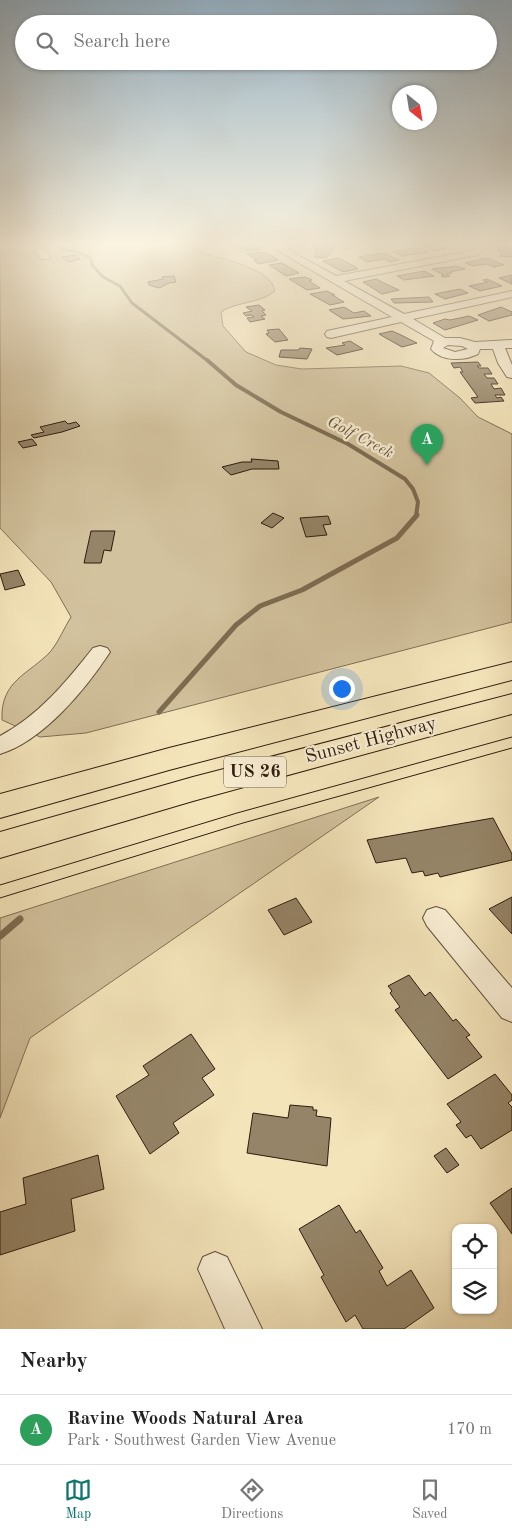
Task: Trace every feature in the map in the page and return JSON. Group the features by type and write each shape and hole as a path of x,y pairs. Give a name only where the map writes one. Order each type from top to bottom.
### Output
{"highway":[{"name":"Sunset Highway","path":"0,806 169,759 512,671"},
{"name":"Sunset Highway","path":"0,845 202,786 512,704"}],"street":[{"path":"376,304 444,342 438,344 437,349 449,354 461,355 471,353 474,349 473,346 512,344"},
{"path":"331,334 466,304"},
{"path":"497,344 504,362 512,374"},
{"path":"0,746 29,730 50,712 74,687 100,652"},
{"path":"436,918 512,1009"},
{"path":"216,1269 244,1329"}],"shaded area":[{"path":"0,304 241,304 227,308 221,312 223,326 246,352 276,365 302,369 401,366 429,373 460,398 478,417 512,434 512,622 86,733 40,737 2,720 3,706 11,687 51,651 71,617 51,582 0,528"},
{"path":"379,797 30,1038 0,1118 0,918"}],"building":[{"path":"259,305 265,310 262,311 266,315 261,316 265,319 250,322 247,318 254,317 251,315 246,316 243,313 252,311 246,307"},
{"path":"344,307 354,313 364,311 371,316 343,319 329,310"},
{"path":"501,307 512,312 512,315 489,321 478,315"},
{"path":"469,316 478,320 445,330 433,323 445,319 450,320"},
{"path":"279,329 288,340 275,342 266,334 269,333 267,330"},
{"path":"392,331 417,343 402,347 379,334"},
{"path":"350,341 363,349 337,355 326,348 345,345 342,343"},
{"path":"300,348 312,349 307,359 279,357 281,350 298,350"},
{"path":"478,362 481,366 477,366 479,368 488,368 492,374 484,374 487,378 494,378 498,384 491,384 494,389 501,388 505,395 495,395 497,398 501,397 504,401 475,403 471,398 478,397 460,372 463,372 460,367 454,368 451,363"},
{"path":"65,421 68,424 76,422 80,426 34,438 31,435 44,432 40,427"},
{"path":"32,439 37,445 23,448 18,442"},
{"path":"251,459 278,461 279,469 252,469 231,475 222,467 242,462 252,462"},
{"path":"273,513 284,518 272,528 261,523"},
{"path":"328,516 331,524 323,525 327,535 306,537 300,518"},
{"path":"91,531 115,531 111,551 104,550 101,563 84,563"},
{"path":"18,570 25,585 5,590 0,574"},
{"path":"493,818 512,854 512,860 440,877 438,873 425,876 423,871 412,873 406,858 376,863 367,840"},
{"path":"512,897 512,934 489,909"},
{"path":"296,898 312,922 284,935 268,910"},
{"path":"409,975 425,996 430,992 453,1021 456,1019 470,1035 466,1037 482,1057 448,1079 395,1010 400,1007 390,993 392,991 388,986"},
{"path":"191,1034 215,1069 202,1078 214,1095 173,1123 179,1133 150,1154 116,1096 149,1075 143,1066"},
{"path":"495,1074 512,1095 512,1100 508,1103 512,1107 512,1130 481,1149 471,1135 466,1138 456,1125 461,1122 447,1104"},
{"path":"290,1105 313,1107 313,1110 317,1110 316,1116 331,1118 327,1166 247,1153 253,1113 288,1118"},
{"path":"446,1148 459,1165 447,1173 434,1156"},
{"path":"98,1155 104,1189 71,1199 75,1231 0,1255 0,1212 26,1204 23,1178"},
{"path":"512,1188 512,1234 490,1203"},
{"path":"339,1205 356,1233 360,1230 383,1268 379,1271 387,1286 411,1270 434,1308 404,1329 363,1329 355,1315 346,1322 321,1277 324,1275 299,1229"}],"waterway":[{"name":"Golf Creek","path":"133,304 208,361"},
{"name":"Golf Creek","path":"207,360 236,385 281,412 348,444 405,479 413,489 418,502 416,516"},
{"name":"Golf Creek","path":"159,712 236,625 260,606 302,590 397,538 417,515"},
{"name":"Golf Creek","path":"0,936 20,919"}],"tram line":[{"path":"0,885 237,813 512,737"},
{"path":"0,898 243,823 512,748"}],"place":[{"name":"Ravine Woods Natural Area","path":"427,465"}]}
